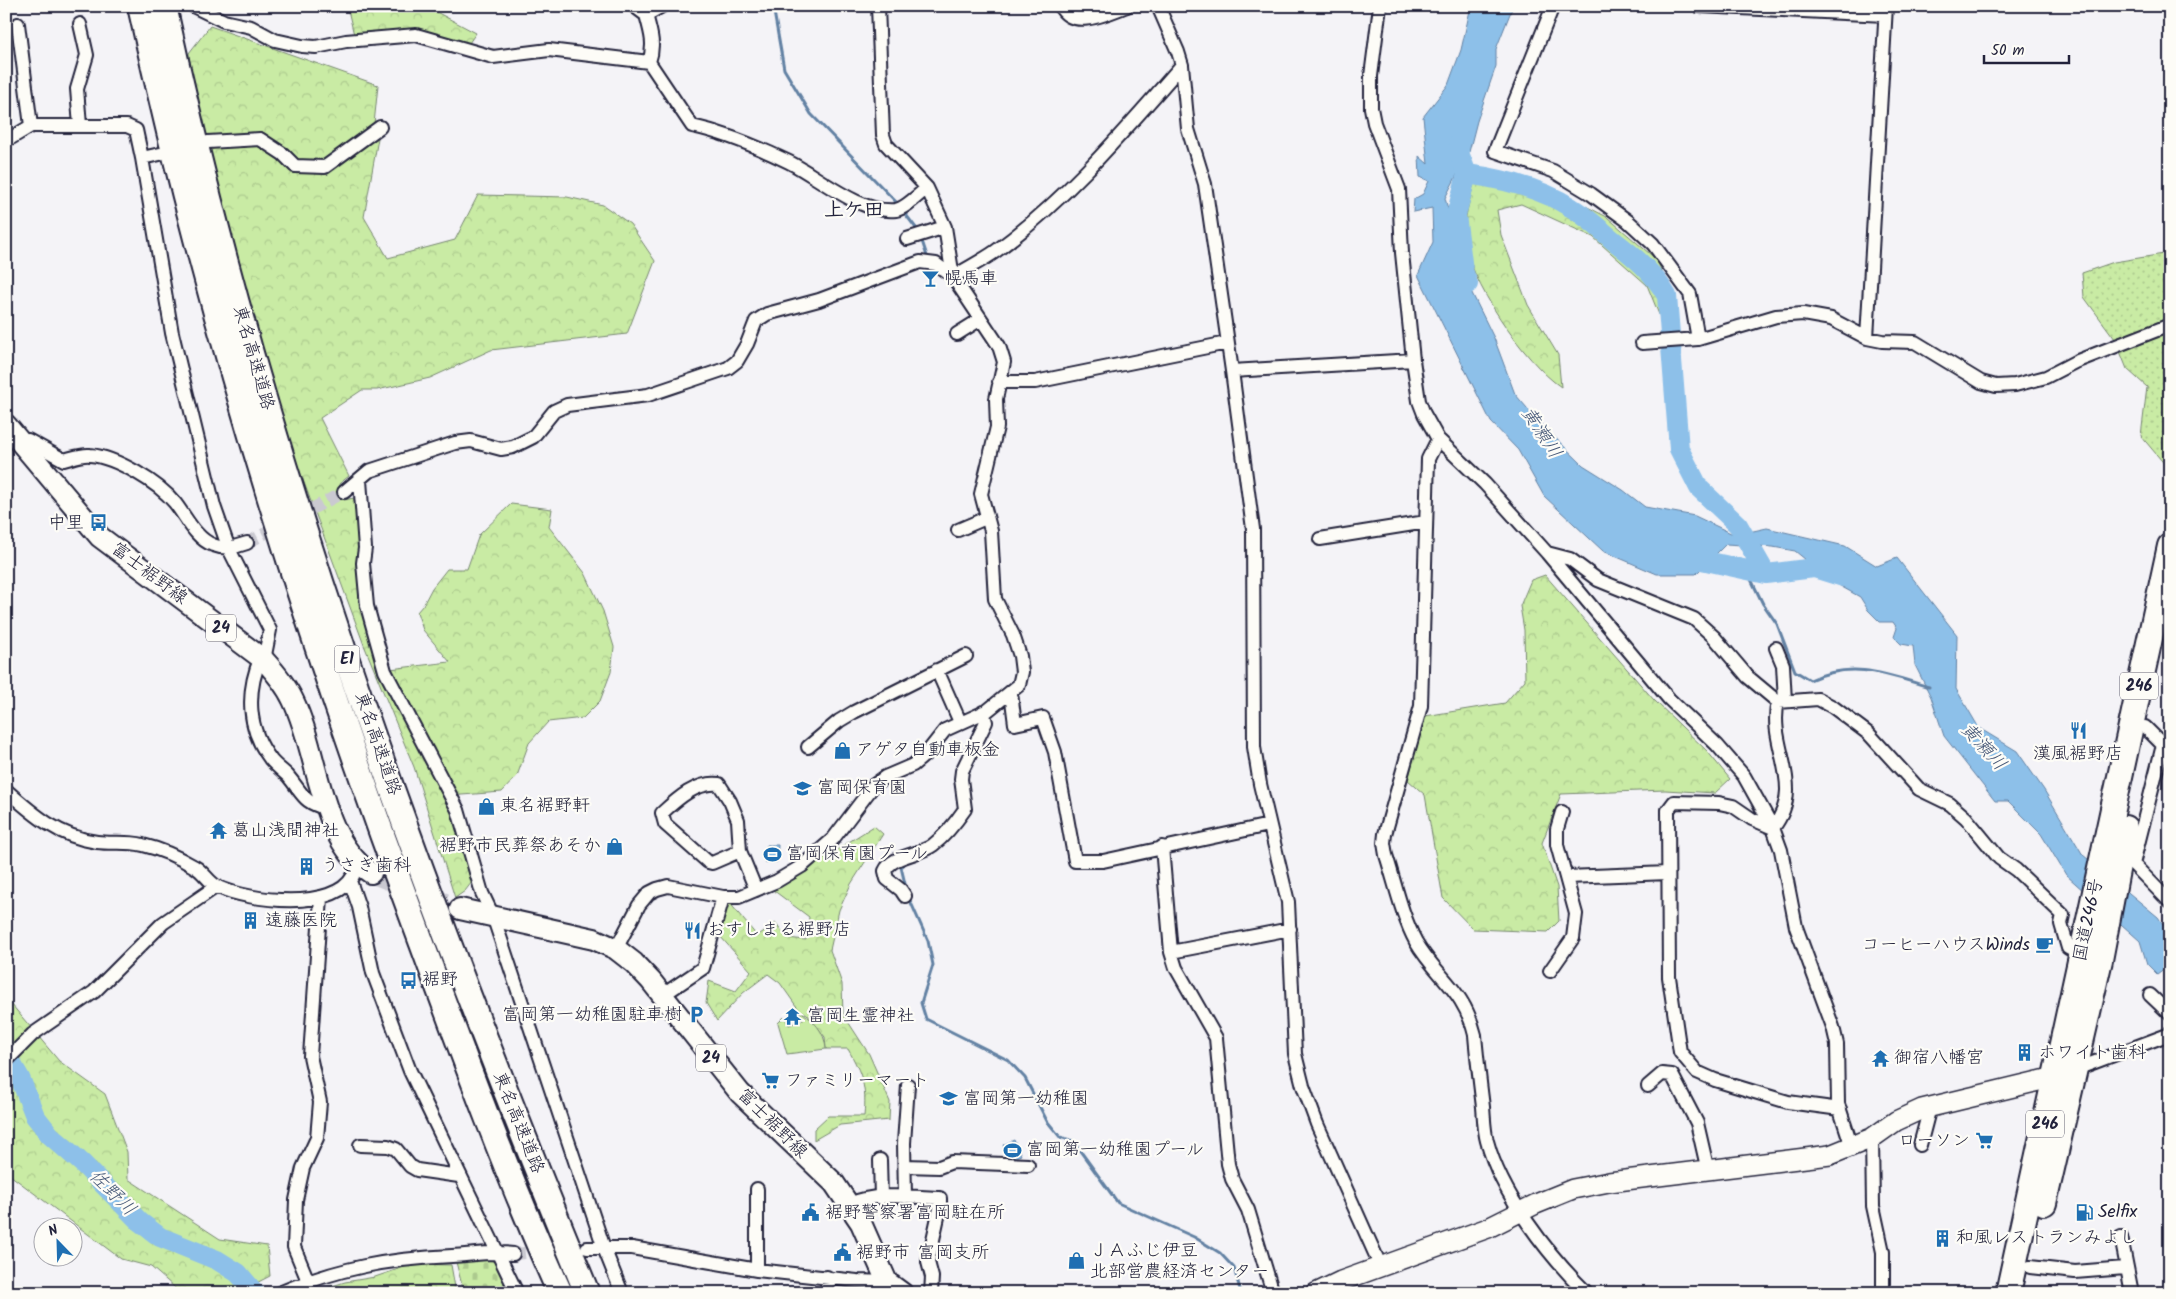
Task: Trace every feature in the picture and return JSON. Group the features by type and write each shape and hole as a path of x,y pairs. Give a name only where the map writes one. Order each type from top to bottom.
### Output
{"highway":[{"name":"東名高速道路","path":"140,6 221,334 307,618 368,798 444,1004 498,1144 560,1293"},
{"name":"東名高速道路","path":"164,6 208,198 250,348 312,555 428,888 525,1141 587,1293"},
{"name":"国道246号","path":"2008,1293 2064,1074 2091,958 2170,546"},
{"name":"国道246号","path":"2116,831 2145,727 2170,614"},
{"name":"国道246号","path":"2025,1293 2064,1074"}],"main road":[{"name":"富士裾野線","path":"6,425 18,442 100,537 262,659 280,677 293,699 308,737 328,809 346,850 360,873"},
{"name":"富士裾野線","path":"460,908 567,931 594,939 616,948 634,963 740,1093 834,1183 850,1204 861,1223 894,1287"}],"street":[{"path":"193,6 224,21 251,26 275,40 302,46 316,47 346,41 416,36 493,57 549,50 649,62 692,126 724,134 789,162 858,202 883,210 897,210 926,188"},
{"path":"634,6 646,16 653,39 653,50 649,62"},
{"path":"646,16 662,6"},
{"path":"878,6 882,135 886,144 926,188 945,227 953,277"},
{"path":"1060,6 1066,15 1090,19 1127,6"},
{"path":"1158,6 1182,65 1188,129 1206,184 1253,529 1254,747 1269,825 1288,902 1295,1054 1303,1086 1381,1267"},
{"path":"1380,6 1371,76 1371,108 1374,123 1399,190 1402,254 1419,401 1438,439 1485,484 1548,553 1669,699 1718,745 1744,776 1774,828 1796,927 1833,1027 1837,1044 1838,1104 1852,1147"},
{"path":"1553,6 1495,151 1553,171 1591,194 1653,244 1690,294 1698,339"},
{"path":"1699,6 1885,10 1867,338"},
{"path":"18,24 31,126"},
{"path":"80,24 87,55 77,89 80,125"},
{"path":"953,277 995,252 1044,211 1105,153 1182,65"},
{"path":"6,137 11,138 31,126 132,126 136,130 172,333 214,506 229,549 270,630 262,659 253,676 250,714 258,735 271,759 310,804 328,809"},
{"path":"208,142 260,139 283,154 295,166 325,167 380,127"},
{"path":"142,158 160,154"},
{"path":"908,239 945,227"},
{"path":"344,492 369,472 455,443 472,442 501,449 513,447 533,437 554,411 567,405 648,395 728,368 747,344 756,321 767,314 856,287 887,273 928,262 936,264 953,277 999,346 1004,362 996,399 996,427 981,494 986,518 992,531 995,560 995,599 1013,634 1020,656 1022,672 1019,685 983,712 945,730 926,754 913,765 885,777 874,785 824,849 802,866 739,897 724,897 668,886 657,889 649,893 639,905 616,948"},
{"path":"1642,343 1662,340 1698,339 1776,316 1803,314 1831,319 1867,338 1882,341 1915,342 1981,382 1996,386 2015,385 2046,377 2075,362 2170,325"},
{"path":"957,334 981,319"},
{"path":"999,382 1035,382 1227,343"},
{"path":"1232,371 1413,360"},
{"path":"1438,439 1428,459 1421,706 1384,843 1386,855 1415,939 1424,954 1460,997 1471,1018 1475,1035 1487,1140 1502,1178 1560,1267 1587,1293"},
{"path":"18,442 28,440 64,460 87,454 99,456 151,479 173,501 202,539 213,545 229,549 247,543"},
{"path":"360,480 365,548 362,563 368,606 385,671 458,810 482,893 493,916 604,1248 622,1293"},
{"path":"958,530 986,518"},
{"path":"1320,539 1426,522"},
{"path":"1548,553 1570,559 1598,580 1694,620 1714,637 1748,677 1781,702 1818,699 1833,707 1869,734 1918,789 1950,804 1966,818 1999,858 2064,915 2061,924 2068,948 2091,958"},
{"path":"1774,828 1783,815 1788,799 1776,723 1781,702 1783,665 1776,648"},
{"path":"808,747 839,721 854,712 966,656"},
{"path":"937,670 960,722"},
{"path":"1010,692 1015,724 1043,718 1055,752 1075,861 1103,861 1269,825"},
{"path":"905,896 901,890 886,879 885,871 891,863 932,846 943,837 965,809 961,777 986,722 983,712"},
{"path":"2145,727 2163,745 2133,864 2170,902"},
{"path":"740,851 712,863 708,862 665,824 662,813 679,797 709,783 719,784 730,800 738,820 740,851 756,890"},
{"path":"6,790 50,827 69,835 97,842 142,844 196,868 217,886 259,899 321,898 332,896 360,873"},
{"path":"1774,828 1752,819 1733,806 1719,803 1674,802 1668,810 1669,977 1680,1052 1698,1072 1715,1080 1788,1102 1840,1109"},
{"path":"1550,970 1573,938 1576,914 1557,845 1557,828 1562,812"},
{"path":"1162,848 1172,952 1181,979 1207,1018 1216,1038 1228,1164 1232,1179 1248,1210 1273,1293"},
{"path":"360,873 359,907 373,973 410,1072 517,1293"},
{"path":"1567,877 1668,873"},
{"path":"6,1061 33,1034 94,992 163,923 217,886"},
{"path":"662,995 703,968 724,897"},
{"path":"308,1281 294,1247 296,1200 303,1168 317,1138 320,1102 310,1056 321,898"},
{"path":"1172,952 1290,929"},
{"path":"2150,995 2170,1014"},
{"path":"1316,1293 1488,1228 1574,1189 1609,1182 1814,1158 1852,1147 1872,1138 1896,1121 1930,1107 2064,1074 2170,1034"},
{"path":"1648,1086 1662,1074 1672,1075 1697,1123 1708,1171"},
{"path":"905,1197 904,1143 908,1085"},
{"path":"1920,1145 1930,1107"},
{"path":"1872,1138 1873,1206 1883,1252 1883,1293"},
{"path":"360,1145 388,1146 396,1150 410,1166 417,1170 459,1176"},
{"path":"880,1160 881,1198"},
{"path":"905,1166 939,1167 952,1162 1028,1165"},
{"path":"756,1270 757,1189"},
{"path":"850,1204 859,1199 940,1198 940,1208 928,1262 932,1277 931,1293"},
{"path":"2121,1237 2125,1268 2132,1293"},
{"path":"587,1248 632,1248 756,1270 827,1277 894,1287"},
{"path":"282,1292 346,1268 413,1257 495,1251 513,1254"},
{"path":"2030,1267 2075,1272 2125,1268"},
{"path":"827,1277 828,1293"}],"green space":[{"path":"347,6 425,6 476,33 469,43 411,32 354,35"},
{"path":"210,26 378,85 374,124 380,127 364,217 388,258 455,240 478,195 567,197 603,205 630,224 655,261 627,334 491,350 430,378 377,390 362,390 320,418 349,476 339,484 344,500 354,498 381,670 450,662 423,630 417,612 447,569 467,569 479,535 511,504 552,509 549,527 585,573 603,611 614,647 611,672 600,701 583,718 548,722 529,743 517,776 502,792 448,796 475,878 465,891 455,898 414,767 364,645 269,388 197,134 189,53"},
{"path":"1486,175 1509,177 1572,199 1607,217 1657,260 1673,299 1674,325 1664,327 1647,285 1593,237 1521,204 1497,210 1501,235 1528,305 1558,355 1561,387 1531,359 1515,340 1500,319 1475,274 1464,236 1465,223 1474,183"},
{"path":"2170,253 2170,456 2167,467 2141,436 2147,387 2127,369 2115,339 2084,297 2082,273 2114,262"},
{"path":"1545,575 1654,700 1707,751 1730,779 1715,793 1665,790 1561,794 1542,843 1557,887 1559,921 1548,932 1473,929 1443,898 1425,795 1408,780 1425,716 1505,703 1525,680 1524,630 1520,606 1531,580"},
{"path":"874,826 883,834 851,884 839,910 830,950 842,984 843,1014 869,1054 890,1102 889,1120 840,1125 814,1140 814,1129 828,1116 864,1116 864,1089 857,1066 848,1049 826,1049 825,1037 807,1014 799,1010 780,983 768,974 743,993 717,1021 706,1003 709,981 736,991 751,971 719,935 729,902 757,936 776,923 787,938 806,940 809,917 773,890"},
{"path":"6,998 59,1061 105,1094 127,1152 128,1179 220,1239 267,1246 270,1276 237,1293 181,1293 151,1267 121,1259 82,1229 82,1216 64,1216 6,1172"},
{"path":"799,1010 821,1031 826,1049 787,1054 778,1023 784,1017 789,1025 803,1020"},
{"path":"489,1260 498,1264 508,1278 515,1293 464,1293 456,1262"},
{"path":"413,1264 451,1265 456,1293 310,1293 345,1282 375,1277"}],"water":[{"path":"1471,6 1513,6 1496,49 1496,66 1477,121 1469,152 1445,198 1468,285 1494,338 1515,394 1539,422 1583,465 1623,490 1645,507 1695,516 1735,535 1767,528 1845,546 1877,566 1897,558 1957,635 1956,689 1979,728 2017,751 2044,790 2083,855 2158,917 2170,934 2170,974 2165,968 2157,974 2147,964 2140,941 2066,875 2041,834 2008,801 1995,801 1944,736 1931,697 1915,665 1913,646 1901,644 1894,637 1897,628 1893,622 1880,622 1868,610 1860,597 1833,582 1795,551 1773,547 1726,544 1696,574 1657,574 1603,551 1544,496 1518,450 1491,422 1418,275 1433,242 1432,208 1413,212 1414,199 1423,194 1429,181 1420,177 1419,156 1428,164 1423,117 1448,85 1461,50"},
{"name":"富岡保育園プール","path":"767,845 778,845 777,862 765,862"},
{"name":"富岡第一幼稚園プール","path":"1014,1140 1021,1155 1010,1159 1003,1145"}],"waterway":[{"path":"773,6 784,69 811,114 900,206"},
{"name":"黄瀬川","path":"1461,137 1458,150 1467,174 1456,215 1463,270 1468,284"},
{"name":"黄瀬川","path":"1467,174 1521,185 1560,201 1594,224 1637,259 1656,280 1667,296 1679,449 1699,488 1738,525 1766,574"},
{"path":"903,211 919,232"},
{"path":"921,238 927,256"},
{"name":"黄瀬川","path":"1683,556 1766,574 1814,568 1843,577"},
{"path":"1746,569 1763,604 1777,624 1795,671 1810,680 1841,671 1870,671 1929,687"},
{"path":"906,888 901,867 908,861"},
{"path":"908,896 928,941 933,965 921,1003 926,1019 1008,1060 1025,1078 1047,1121 1060,1137 1073,1141 1118,1203 1194,1237 1220,1253 1234,1268 1241,1293"},
{"name":"佐野川","path":"6,1054 20,1078 35,1116 50,1135 82,1163 140,1222 160,1237 217,1260 238,1273 255,1293"}],"tunnel":[{"path":"247,543 344,492"},
{"path":"371,873 460,909"},
{"path":"513,1254 572,1249"}],"place":[{"name":"幌馬車","path":"930,279"},
{"name":"中里","path":"98,523"},
{"name":"漢風裾野店","path":"2078,731"},
{"name":"アゲタ自動車板金","path":"842,750"},
{"name":"富岡保育園","path":"803,788"},
{"name":"東名裾野軒","path":"486,806"},
{"name":"葛山浅間神社","path":"218,831"},
{"name":"裾野市民葬祭あそか","path":"615,846"},
{"name":"富岡保育園プール","path":"772,854"},
{"name":"うさぎ歯科","path":"307,866"},
{"name":"遠藤医院","path":"251,921"},
{"name":"おすしまる裾野店","path":"693,930"},
{"name":"コーヒーハウスWinds","path":"2044,945"},
{"name":"裾野","path":"408,980"},
{"name":"富岡第一幼稚園駐車樹","path":"696,1015"},
{"name":"富岡生霊神社","path":"793,1016"},
{"name":"ホワイト歯科","path":"2024,1053"},
{"name":"御宿八幡宮","path":"1880,1058"},
{"name":"ファミリーマート","path":"771,1081"},
{"name":"富岡第一幼稚園","path":"949,1099"},
{"name":"ローソン","path":"1984,1141"},
{"name":"富岡第一幼稚園プール","path":"1012,1150"},
{"name":"Selfix","path":"2084,1212"},
{"name":"裾野警察署富岡駐在所","path":"811,1213"},
{"name":"和風レストランみよし","path":"1942,1238"},
{"name":"裾野市 富岡支所","path":"842,1253"},
{"name":"ＪＡふじ伊豆 北部営農経済センター","path":"1076,1261"}],"district":[{"name":"上ケ田","path":"854,211"}]}
